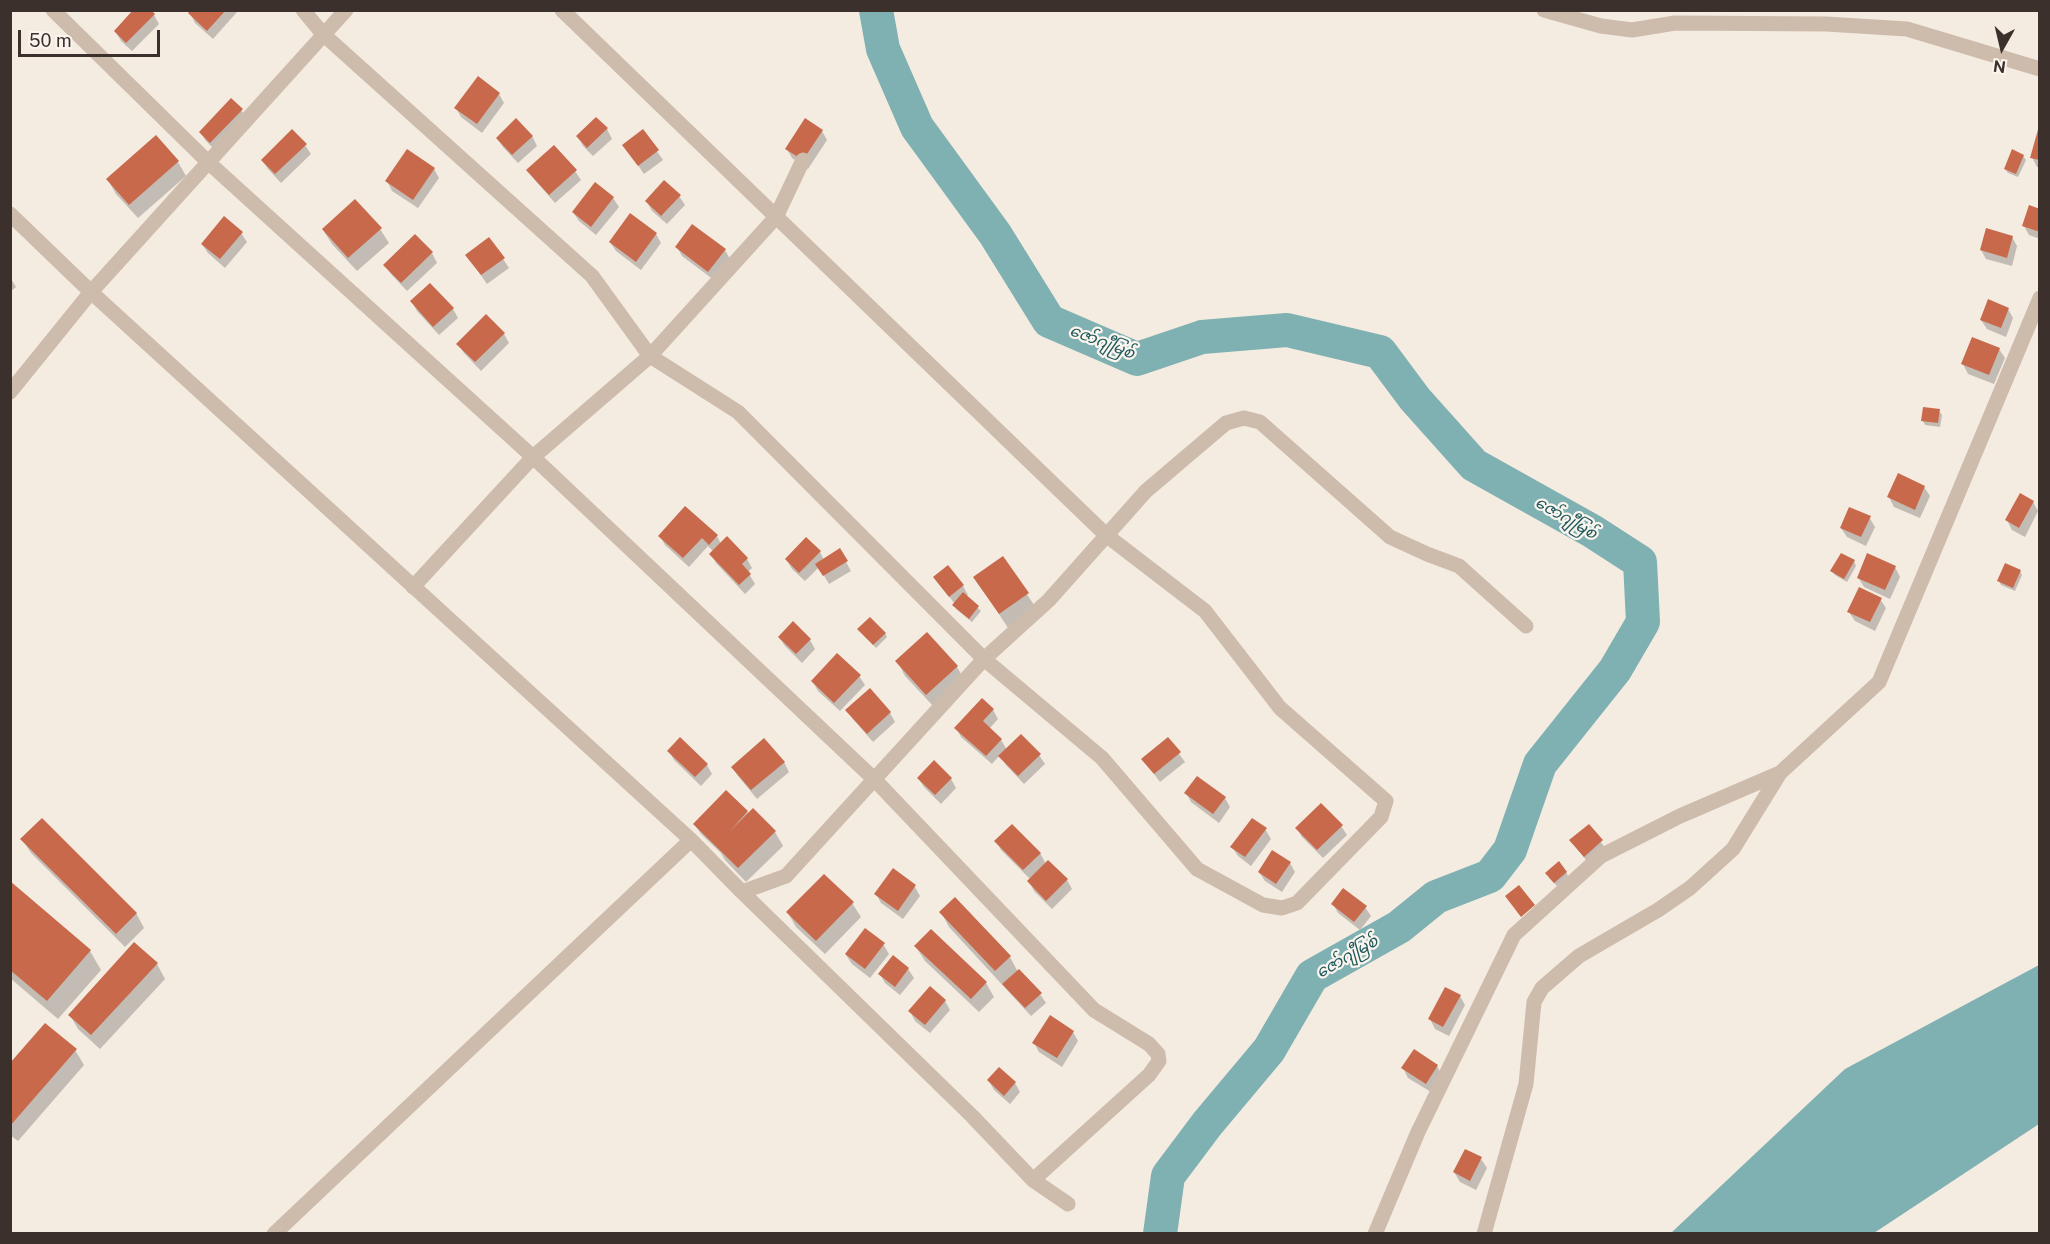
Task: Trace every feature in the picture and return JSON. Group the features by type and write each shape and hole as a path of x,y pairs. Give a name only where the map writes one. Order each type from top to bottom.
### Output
{"street":[{"path":"53,10 208,162 534,457 874,779 1094,1010 1149,1044 1158,1054 1159,1061 1149,1075 1033,1180"},
{"path":"303,10 323,33 592,276 650,356 738,412 984,658 1101,758 1197,869 1263,905 1282,908 1297,903 1382,817 1386,801 1280,708 1205,611 1106,535 562,10"},
{"path":"10,392 91,292 346,10"},
{"path":"1544,10 1601,26 1632,30 1675,23 1826,24 1907,29 2040,69"},
{"path":"413,587 534,457 650,356 776,217 803,160"},
{"path":"10,214 91,292 691,840 972,1116 1033,1180 1068,1204"},
{"path":"1484,1233 1526,1084 1534,1002 1542,988 1579,956 1658,910 1690,888 1733,849 1780,773 1879,682 2040,297"},
{"path":"742,892 786,876 984,658 1049,600 1146,491 1226,423 1244,418 1260,422 1390,537 1459,566 1526,626"},
{"path":"1375,1233 1418,1132 1514,935 1601,856 1680,816 1780,773"},
{"path":"274,1233 691,840"}],"water":[{"path":"2039,965 2039,1124 1874,1233 1671,1233 1845,1069"}],"building":[{"path":"133,10 151,10 155,14 126,43 114,31"},
{"path":"191,10 226,10 207,31 188,13"},
{"path":"478,76 500,93 477,124 454,108"},
{"path":"231,98 243,109 210,143 199,132"},
{"path":"596,117 608,128 587,148 576,136"},
{"path":"516,118 533,136 512,155 496,138"},
{"path":"805,118 823,130 803,160 785,149"},
{"path":"2040,126 2040,160 2030,158"},
{"path":"292,129 307,144 275,174 261,160"},
{"path":"643,129 659,150 638,166 622,145"},
{"path":"156,135 179,161 129,205 106,179"},
{"path":"554,145 577,170 549,195 526,170"},
{"path":"407,149 435,168 413,200 385,181"},
{"path":"2012,149 2024,155 2016,174 2004,169"},
{"path":"664,180 681,195 661,216 645,201"},
{"path":"595,182 614,197 591,227 572,212"},
{"path":"355,199 382,228 348,258 322,229"},
{"path":"2029,205 2040,209 2040,232 2022,226"},
{"path":"630,213 657,233 636,262 609,242"},
{"path":"224,216 243,232 220,259 201,244"},
{"path":"692,224 726,249 708,272 675,247"},
{"path":"1986,228 2013,236 2007,258 1980,250"},
{"path":"415,234 433,252 401,283 383,265"},
{"path":"489,237 505,258 481,275 465,255"},
{"path":"430,283 454,308 433,327 410,301"},
{"path":"1988,299 2009,308 2001,328 1980,320"},
{"path":"486,314 505,333 475,362 456,344"},
{"path":"1972,337 2000,348 1989,375 1961,364"},
{"path":"1923,407 1940,409 1938,423 1921,421"},
{"path":"1898,473 1925,486 1915,510 1887,497"},
{"path":"2020,493 2034,501 2019,528 2005,520"},
{"path":"685,506 718,535 709,545 702,538 683,558 658,536"},
{"path":"1849,507 1871,516 1861,537 1840,528"},
{"path":"727,536 748,558 742,564 751,574 739,585 709,554"},
{"path":"806,537 821,551 799,573 785,559"},
{"path":"840,548 848,561 823,576 815,564"},
{"path":"1841,553 1855,560 1844,579 1830,571"},
{"path":"1867,553 1896,566 1885,590 1857,578"},
{"path":"1003,556 1029,593 999,614 973,577"},
{"path":"2005,563 2021,570 2013,588 1997,581"},
{"path":"948,565 964,585 949,597 933,577"},
{"path":"1859,587 1882,598 1870,622 1847,612"},
{"path":"963,592 979,606 969,619 952,605"},
{"path":"870,617 886,633 873,645 857,629"},
{"path":"793,621 811,639 796,654 778,637"},
{"path":"927,632 958,666 926,695 895,661"},
{"path":"837,653 861,675 834,703 811,681"},
{"path":"870,688 891,712 867,734 845,710"},
{"path":"982,698 994,709 983,721 1002,739 986,756 954,728"},
{"path":"1021,734 1041,754 1018,776 998,756"},
{"path":"680,737 708,764 695,777 667,751"},
{"path":"1168,737 1181,752 1154,774 1141,759"},
{"path":"764,738 785,762 751,790 731,767"},
{"path":"934,760 952,778 935,795 917,778"},
{"path":"1197,776 1226,797 1213,814 1184,793"},
{"path":"726,790 748,811 730,831 753,808 776,831 738,868 693,824"},
{"path":"1321,803 1343,825 1317,850 1295,828"},
{"path":"42,818 137,913 116,934 20,839"},
{"path":"1252,818 1267,828 1245,857 1230,847"},
{"path":"1012,824 1041,853 1023,870 994,841"},
{"path":"1589,824 1603,840 1584,857 1569,840"},
{"path":"1272,850 1291,862 1276,884 1258,872"},
{"path":"1048,860 1068,879 1046,901 1027,881"},
{"path":"1559,861 1567,872 1554,883 1545,873"},
{"path":"893,868 916,885 898,911 874,894"},
{"path":"824,874 854,902 816,941 786,912"},
{"path":"10,881 91,950 47,1001 10,970"},
{"path":"1519,885 1535,905 1521,917 1505,896"},
{"path":"1343,888 1367,906 1354,922 1331,904"},
{"path":"955,897 1011,956 995,971 939,912"},
{"path":"865,928 885,943 865,969 845,954"},
{"path":"931,929 987,982 971,999 914,946"},
{"path":"134,942 158,963 91,1035 68,1015"},
{"path":"893,955 909,968 895,987 878,974"},
{"path":"1019,969 1042,993 1025,1008 1002,984"},
{"path":"930,986 946,1000 925,1025 908,1011"},
{"path":"1445,987 1461,995 1443,1027 1428,1019"},
{"path":"1050,1015 1074,1031 1057,1058 1032,1043"},
{"path":"45,1023 77,1049 10,1126 10,1063"},
{"path":"1414,1049 1438,1065 1426,1084 1401,1068"},
{"path":"999,1067 1016,1082 1004,1096 987,1080"},
{"path":"1465,1149 1482,1157 1470,1181 1453,1172"}],"waterway":[{"name":"ဇော်ဂျီမြစ်","path":"876,10 883,49 917,127 995,234 1049,321 1137,359 1202,337 1287,330 1380,352 1415,399 1474,465 1592,531 1640,562 1643,622 1615,670 1540,764 1510,850 1490,876 1436,897 1399,927 1312,976 1269,1050 1207,1124 1168,1176 1160,1234"}]}
